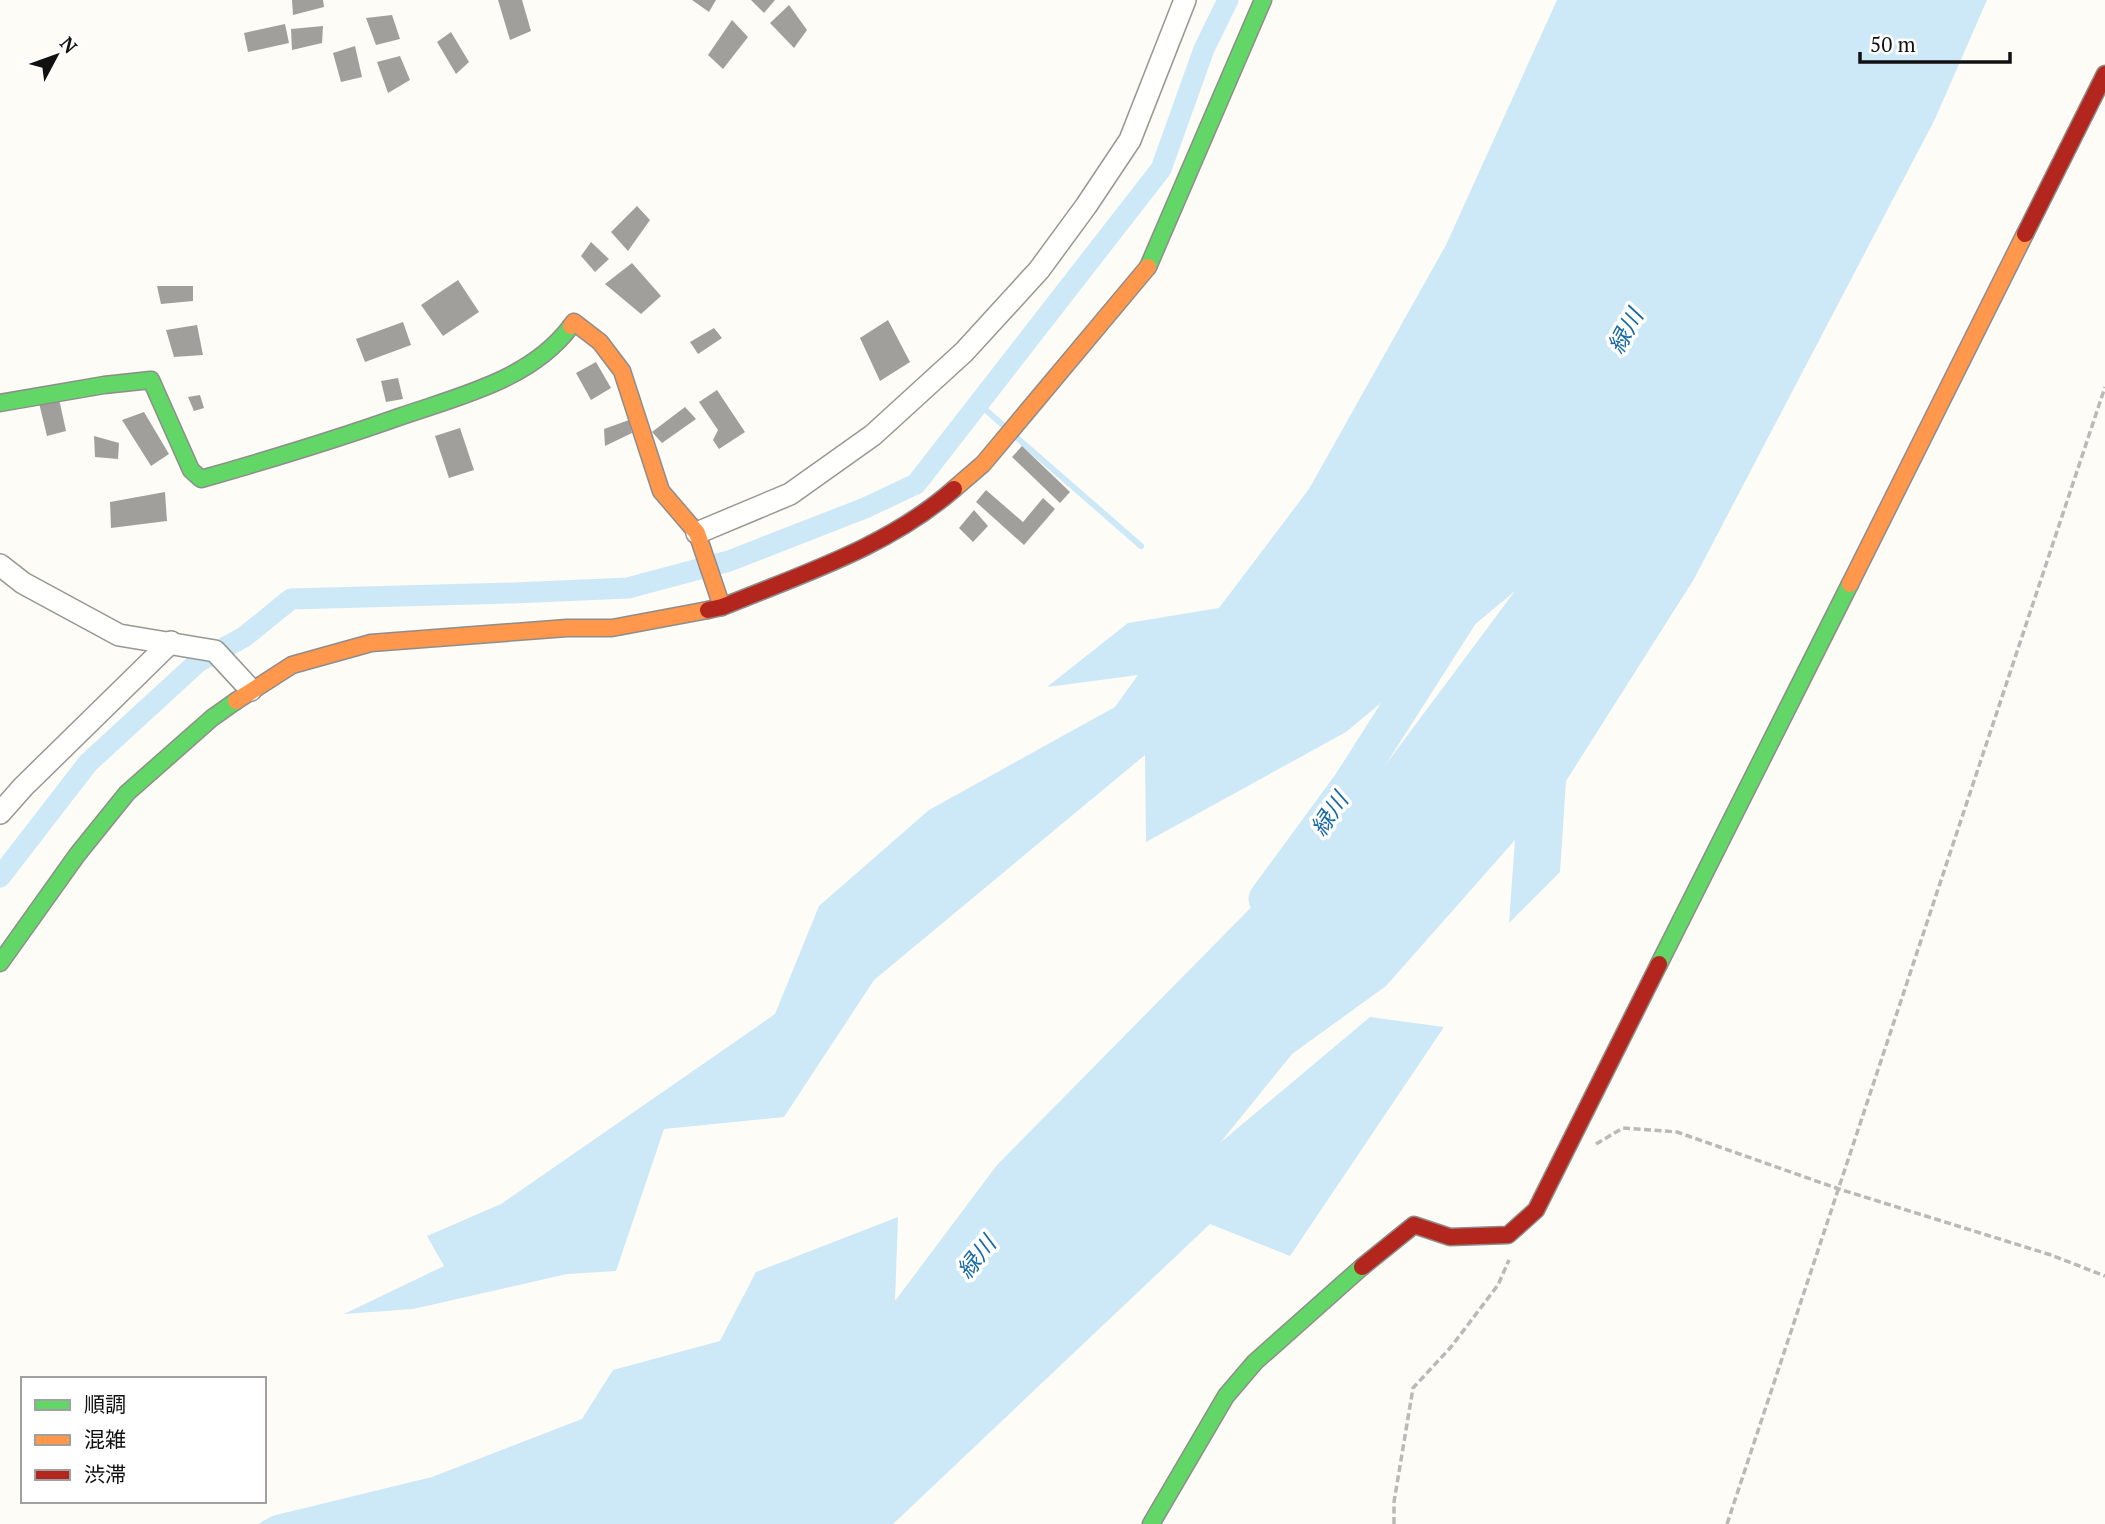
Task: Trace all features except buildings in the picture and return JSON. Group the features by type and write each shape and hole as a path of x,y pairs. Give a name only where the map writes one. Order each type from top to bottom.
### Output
{"street":[{"path":"697,533 790,494 873,435 964,352 1039,270 1130,140 1185,0"},
{"path":"0,963 77,855 127,793 212,718 292,665 371,643 567,628 612,628 722,607 850,554 908,525 937,504 983,464 1148,267 1263,0"},
{"path":"1151,1524 1226,1396 1255,1362 1367,1262 1413,1225 1450,1237 1508,1235 1536,1210 2105,74"},
{"path":"0,403 104,385 151,380 191,470 201,479 321,444 499,382 558,345 574,322 600,342 622,371 661,491 697,533 722,607"},
{"path":"0,565 23,583 119,635 215,651 251,690"},
{"path":"0,813 23,787 171,642"}],"path":[{"path":"1727,1524 2105,387"},
{"path":"1594,1145 1623,1128 1677,1132 1839,1189 2050,1255 2105,1276"},
{"path":"1394,1524 1394,1502 1413,1388 1451,1347 1498,1286 1514,1248 1508,1235"}],"water":[{"path":"1557,0 1987,0 1935,119 1694,579 1566,781 1560,872 1509,923 1515,840 1386,986 1292,1054 1220,1143 1370,1017 1444,1027 1290,1256 1210,1224 893,1524 258,1524 272,1516 432,1477 582,1419 613,1370 720,1341 756,1272 898,1217 895,1301 997,1165 1366,791 1515,591 1346,732 1146,842 1145,755 874,980 784,1117 664,1129 616,1271 567,1274 413,1309 344,1314 444,1266 427,1236 501,1204 775,1014 819,906 929,810 1115,707 1138,675 1047,687 1128,623 1219,608 1309,489 1446,245"}],"waterway":[{"path":"0,877 88,763 198,662 244,637 291,599 628,588 729,561 865,508 916,484 1161,169 1204,49 1228,0"},
{"path":"978,403 1005,427"},
{"path":"1016,437 1141,546"},
{"name":"緑川","path":"1267,899 1350,786 1458,617"}],"traffic: fast":[{"path":"1148,267 1263,0"},
{"path":"0,403 104,385 151,380 191,470 201,479 350,434 492,384 536,360 555,345 571,326"},
{"path":"1659,964 1850,584"},
{"path":"0,963 77,855 127,793 212,718 236,701"},
{"path":"1151,1524 1226,1396 1255,1362 1362,1267"}],"traffic: slow":[{"path":"1850,584 2025,234"},
{"path":"954,489 983,464 1148,267"},
{"path":"571,326 574,322 600,342 622,371 661,491 697,533 722,607"},
{"path":"236,701 292,665 371,643 567,628 612,628 708,610"}],"traffic: jam":[{"path":"2025,234 2105,74"},
{"path":"708,610 722,607 873,543 901,527 954,489"},
{"path":"1362,1267 1414,1225 1450,1237 1508,1235 1536,1210 1659,964"}]}
